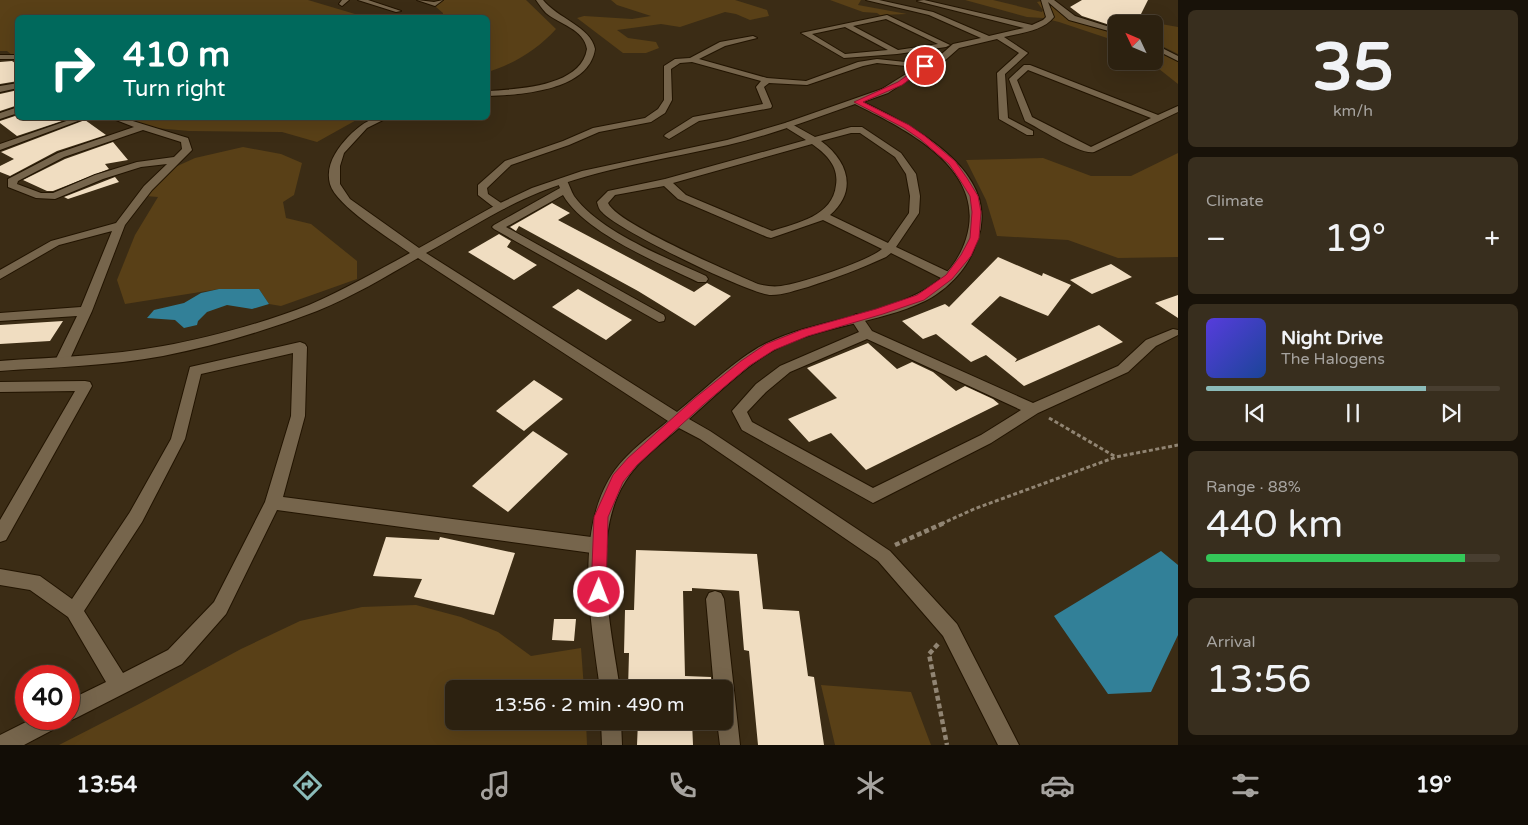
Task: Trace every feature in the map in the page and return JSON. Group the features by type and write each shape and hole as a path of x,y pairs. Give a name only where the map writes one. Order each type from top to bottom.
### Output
{"street":[{"path":"361,0 398,11"},
{"path":"420,0 435,4 440,0"},
{"path":"490,94 539,87 562,81 578,72 587,62 591,48 588,40 548,11 540,0"},
{"path":"869,0 931,13 991,37 1024,53 1001,73 1004,119 1030,133"},
{"path":"914,0 1032,28"},
{"path":"946,45 887,17 805,33 844,56 898,52 946,45 956,46 1032,28 1046,22 1050,17 1044,0"},
{"path":"1050,0 1072,18 1108,29"},
{"path":"846,25 898,52"},
{"path":"692,60 723,44 753,38"},
{"path":"0,366 118,357 163,351 242,331 302,311 339,296 500,207 611,167 729,142 857,102 900,83 925,66 939,61 956,46"},
{"path":"1163,51 1178,59"},
{"path":"0,57 15,57"},
{"path":"500,207 483,195 482,188 508,162 566,143 596,130 648,120 662,112 668,100 667,68 678,60 692,60 767,80 792,83 807,83 861,64 877,61 925,66"},
{"path":"1158,118 1027,67 1013,79 1028,119 1071,142 1091,150 1178,110"},
{"path":"669,136 696,119 768,106 760,87 767,80"},
{"path":"0,89 15,85"},
{"path":"609,680 599,607 601,517 618,479 632,462 678,420 745,364 770,347 805,333 920,298 949,277 966,256 975,238 977,212 974,196 952,163 940,150 907,127 857,102"},
{"path":"0,116 15,111"},
{"path":"0,147 76,120"},
{"path":"62,361 86,311 120,225 148,188 187,150 185,140 122,120"},
{"path":"378,120 364,126 339,152 335,166 335,184 346,201 418,253 678,420 705,435 884,556 950,630 1009,745"},
{"path":"666,182 682,197 771,235 823,216 836,204 843,191 842,173 830,154 788,125"},
{"path":"142,127 61,155 13,180 12,185 40,196 54,196 99,177 140,164 175,160"},
{"path":"852,130 862,130 898,155 911,174 915,196 914,213 890,248 882,255 844,272 783,290 769,291 754,287 636,230 606,211 602,202 612,193 666,182 813,142 852,130"},
{"path":"563,185 591,220 621,239 702,279"},
{"path":"563,185 498,227 659,318"},
{"path":"823,216 949,277"},
{"path":"0,275 55,243 120,225"},
{"path":"0,317 86,311"},
{"path":"856,318 867,334 1033,409"},
{"path":"867,334 785,368 761,388 739,411 747,426 873,496 986,440 1033,409 1123,369 1152,343 1173,333"},
{"path":"74,611 136,517 178,439 195,370 300,347 298,416 273,503 220,608 175,657 80,705"},
{"path":"0,387 86,386 0,535"},
{"path":"273,503 599,546"},
{"path":"0,577 34,582 74,611 119,685"},
{"path":"715,599 730,745"},
{"path":"2,745 31,730"},
{"path":"611,730 612,745"}],"path":[{"path":"1033,409 1116,458"},
{"path":"884,556 896,544 974,509 1116,458 1178,445"},
{"path":"948,745 929,654 950,630"}],"shaded area":[{"path":"0,0 308,0 355,15 15,15 15,57 7,51 0,51"},
{"path":"440,0 526,0 556,29 525,55 490,71 490,15 443,15 436,7"},
{"path":"611,0 735,0 767,10 769,16 750,20 725,12 680,27 661,24 617,30 628,38 656,42 659,48 646,53 623,53 577,18 584,16 632,19 651,16 617,5"},
{"path":"830,0 861,0 858,5 907,14 880,15 863,12"},
{"path":"965,0 993,0 1042,12 1043,10 1037,2 1046,0 1071,20 1108,30 1108,38 1059,22 1027,17"},
{"path":"1163,24 1178,27 1178,54 1163,46"},
{"path":"1163,52 1178,60 1178,84 1160,70 1163,70"},
{"path":"126,120 356,120 317,142 282,132 189,131 156,128"},
{"path":"243,147 281,154 302,163 294,195 283,202 286,218 311,224 357,261 357,279 281,306 269,304 259,289 219,289 125,304 117,280 135,235 158,197 146,196 173,168 195,158"},
{"path":"1178,153 1178,257 1118,258 1068,240 997,236 986,200 966,160 1043,158 1091,176 1131,176"},
{"path":"416,605 461,617 498,632 531,656 581,648 583,680 445,680 445,730 586,730 587,745 59,745 241,649 300,621 362,607"},
{"path":"821,685 911,692 931,745 835,745"}],"water":[{"path":"219,289 259,289 269,304 252,309 227,305 207,312 198,321 197,325 184,328 175,320 147,318 154,310 184,303 201,293"},
{"path":"1161,551 1178,565 1178,635 1151,692 1108,694 1054,616"}],"building":[{"path":"1082,0 1148,0 1140,15 1108,15 1108,24 1082,16 1070,7"},
{"path":"12,61 15,63 15,82 0,84 0,62"},
{"path":"15,91 15,106 0,111 0,94"},
{"path":"15,116 15,120 65,120 17,136 0,121"},
{"path":"85,120 106,135 57,151 10,176 0,172 0,166 14,159 1,152"},
{"path":"113,142 128,160 105,164 109,169 53,191 47,191 23,180 65,159"},
{"path":"115,177 119,182 68,199 64,197"},
{"path":"552,203 570,213 558,220 694,292 707,283 731,296 695,326 638,291 519,226 516,231 510,227"},
{"path":"499,234 511,241 507,247 537,265 514,280 468,252"},
{"path":"998,257 1042,276 1043,273 1071,285 1048,316 1000,296 971,324 1017,359 1015,362 1099,325 1123,342 1024,386 986,355 971,362 936,334 923,339 902,321 945,304 949,307"},
{"path":"1111,264 1132,277 1092,294 1070,280"},
{"path":"578,289 632,320 606,340 552,307"},
{"path":"1178,295 1178,318 1155,303"},
{"path":"63,321 50,341 0,344 0,325"},
{"path":"868,343 897,369 912,362 933,372 956,391 965,386 993,399 999,404 866,470 831,433 809,442 788,419 837,398 807,368"},
{"path":"534,380 563,399 524,431 496,411"},
{"path":"533,431 568,454 508,512 472,486"},
{"path":"386,537 439,540 440,537 515,553 494,615 414,597 422,579 373,576"},
{"path":"636,550 757,554 763,609 799,611 808,676 814,677 824,745 758,745 749,651 744,650 739,591 692,588 692,591 683,591 685,676 711,677 711,680 628,680 629,653 624,653 625,610 634,610"},
{"path":"554,619 576,619 574,641 552,640"},
{"path":"638,730 692,730 693,745 637,745"}],"route":[{"path":"599,592 601,517 618,479 632,462 699,402 745,364 770,347 805,333 920,298 949,277 966,256 975,238 977,212 974,196 952,163 940,150 923,137 884,114 857,102 885,91 925,66"}]}
